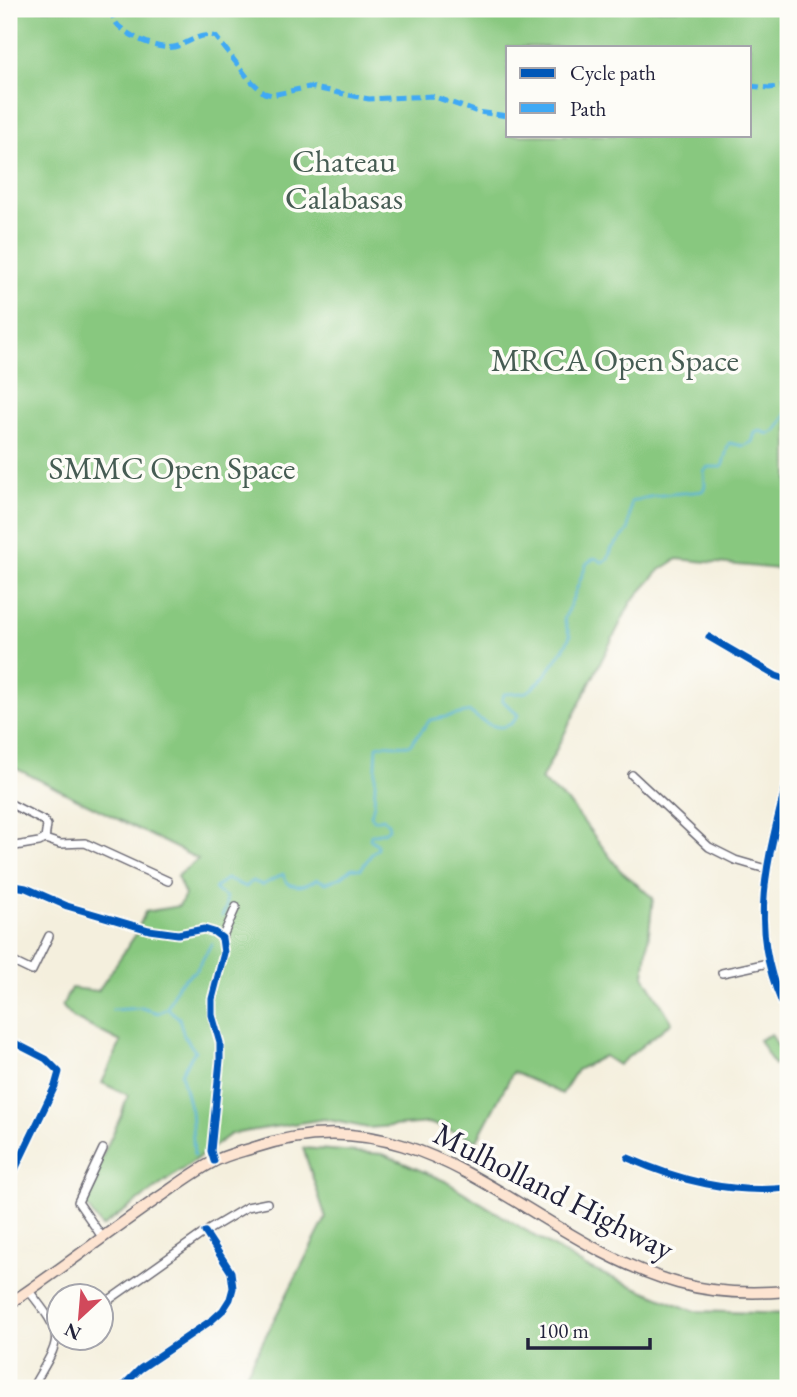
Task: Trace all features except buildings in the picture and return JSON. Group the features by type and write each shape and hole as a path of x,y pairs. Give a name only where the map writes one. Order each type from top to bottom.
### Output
{"main road":[{"name":"Mulholland Highway","path":"9,1304 214,1161 293,1137 334,1133 375,1138 417,1149 452,1165 597,1248 678,1283 744,1293 788,1292"}],"street":[{"path":"709,637 776,676 788,680"},
{"path":"632,775 709,847 735,860 766,869"},
{"path":"788,777 766,869 762,907 768,963 788,1016"},
{"path":"9,803 46,822 45,839"},
{"path":"9,847 45,839 60,844 85,843 167,881"},
{"path":"9,886 26,888 67,906 149,930 178,933 204,929 222,938"},
{"path":"214,1161 211,1151 220,1051 212,1015 212,999 224,953 222,938 236,907"},
{"path":"9,960 32,971 49,936"},
{"path":"722,972 768,963"},
{"path":"9,1040 46,1059 59,1072 55,1086 9,1182"},
{"path":"102,1237 78,1202 103,1149"},
{"path":"628,1158 670,1175 722,1188 788,1188"},
{"path":"116,1295 205,1232 247,1207 267,1203"},
{"path":"121,1388 140,1369 212,1320 230,1299 233,1287 231,1272 205,1232"},
{"path":"29,1290 46,1312"},
{"path":"32,1388 52,1352"}],"green space":[{"path":"9,9 788,9 788,570 677,559 660,570 631,602 541,780 570,804 620,870 653,898 644,976 672,1022 618,1065 604,1056 577,1070 562,1094 513,1072 477,1140 429,1123 368,1128 324,1119 231,1134 102,1227 82,1200 128,1095 102,1083 121,1042 73,1018 62,1006 71,988 98,991 136,934 145,912 179,906 185,895 177,876 198,859 9,765"},
{"path":"771,1034 785,1059 774,1065 759,1040"},
{"path":"303,1148 383,1154 445,1181 586,1267 693,1311 788,1314 788,1388 239,1388 326,1218"}],"waterway":[{"path":"222,916 226,908 226,897 215,888 226,879 246,887 252,881 263,885 283,874 288,883 297,886 317,879 326,883 341,877 352,868 361,869 378,849 377,844 370,839 371,835 389,828 383,818 374,820 371,815 377,746 410,745 430,720 470,712 495,726 508,726 513,722 518,715 502,700 504,694 524,693 531,689 557,658 570,636 564,620 587,563 595,558 602,562 608,559 612,548 628,531 631,502 703,491 704,471 708,467 722,467 729,443 744,446 752,442 755,433 760,431 769,434 776,431 788,411"},
{"path":"194,1155 191,1111 181,1073 195,1051 184,1036 179,1018 167,1008 178,984 197,969 212,943"},
{"path":"112,1010 142,1008 158,1013 166,1009"}],"marked path":[{"path":"110,9 119,26 132,36 153,45 174,47 200,37 216,37 248,78 264,93 272,95 309,87 369,99 432,96 478,112 506,116"},
{"path":"752,86 788,86"}],"cycle path":[{"path":"709,637 776,676 788,680"},
{"path":"788,777 767,868 764,897 767,954 775,985 788,1016"},
{"path":"9,885 26,888 67,906 149,930 178,934 204,929 222,938 224,953 212,999 212,1015 220,1043 211,1151 214,1161"},
{"path":"9,1040 46,1059 59,1072 55,1086 9,1182"},
{"path":"628,1158 706,1184 746,1189 788,1188"},
{"path":"121,1388 140,1369 212,1320 230,1299 233,1288 231,1272 205,1232"}],"park label":[{"name":"Chateau Calabasas","path":"344,180"},
{"name":"MRCA Open Space","path":"615,360"},
{"name":"SMMC Open Space","path":"172,468"}]}
